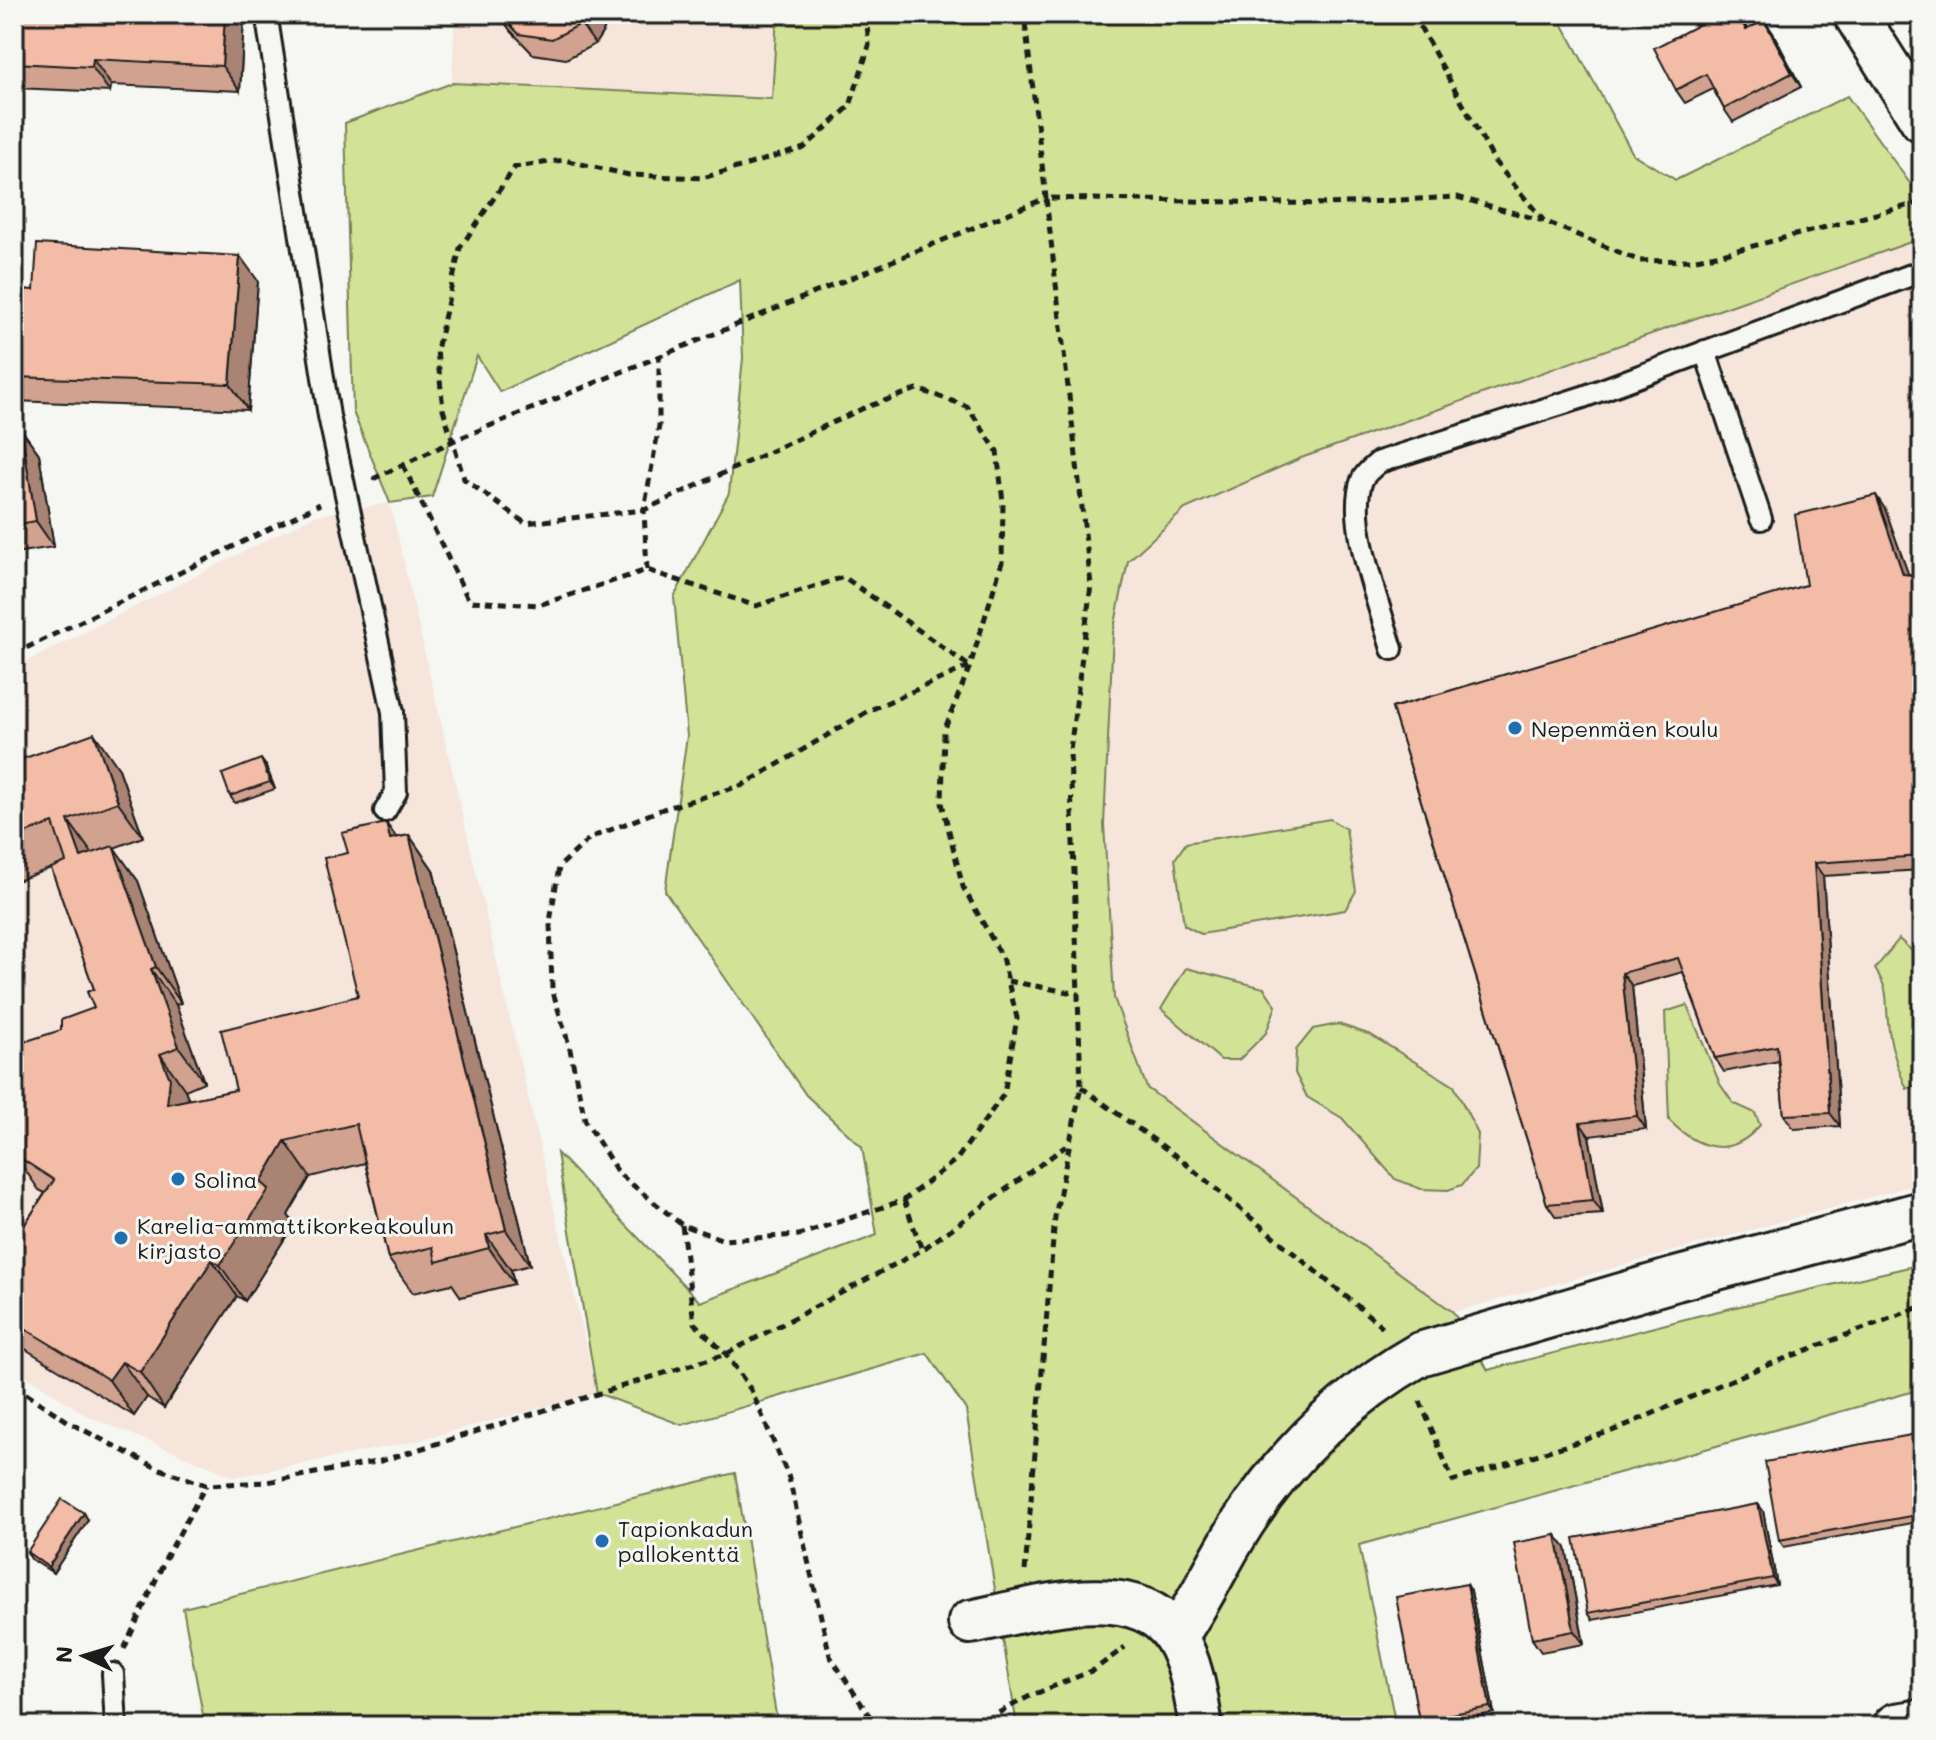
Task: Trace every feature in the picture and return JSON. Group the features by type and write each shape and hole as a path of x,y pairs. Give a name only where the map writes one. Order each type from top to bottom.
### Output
{"street":[{"path":"1855,14 1922,120"},
{"path":"1176,1636 1274,1478 1306,1441 1398,1349 1420,1354 1662,1283 1922,1213"},
{"path":"970,1622 1080,1602 1127,1603 1149,1612 1176,1636 1192,1677 1201,1726"},
{"path":"1896,1726 1922,1722"}],"lane":[{"path":"263,14 267,19 344,493 393,712 396,792 385,811"},
{"path":"1392,649 1364,552 1358,498 1363,477 1379,462 1583,397 1922,271"},
{"path":"1705,351 1761,519"},
{"path":"113,1674 116,1726"}],"path":[{"path":"866,14 869,46 850,106 804,148 703,178 629,175 564,160 515,167 460,248 437,350 443,409 464,479 525,523 644,510 864,408 917,389 967,406 997,451 1003,502 1002,562 970,666 944,731 942,803 963,887 1002,957 1017,1018 1004,1094 957,1159 904,1200 799,1235 724,1240 682,1225 618,1173 585,1120 569,1045 552,989 550,922 559,867 590,838 663,809 743,785 870,710 970,666"},
{"path":"1022,1612 1054,1231 1067,1146 1081,1087 1070,751 1091,585 1024,14"},
{"path":"1413,14 1495,162 1544,221"},
{"path":"14,654 453,441 1046,198 1328,204 1457,197 1544,221 1640,261 1715,256 1922,202"},
{"path":"647,570 644,510 659,426 659,357"},
{"path":"403,465 469,601 539,605 647,570 756,606 844,577 970,666"},
{"path":"1008,981 1079,994"},
{"path":"1081,1087 1180,1159 1303,1257 1398,1349 1453,1481 1612,1431 1750,1372 1922,1306"},
{"path":"14,1386 72,1424 157,1468 206,1485 267,1482 381,1461 726,1354 922,1250 1067,1146"},
{"path":"904,1200 922,1250"},
{"path":"682,1225 694,1323 726,1354 751,1390 789,1478 830,1656 876,1726"},
{"path":"113,1674 166,1558 206,1485"}],"shaded area":[{"path":"455,14 777,14 773,99 452,83"},
{"name":"Nepenmäen koulu","path":"1922,238 1922,1183 1453,1312 1147,1088 1114,998 1104,824 1113,633 1128,561 1184,509 1301,458"},
{"path":"390,503 597,1393 407,1443 235,1477 88,1416 14,1368 14,668 314,516"}],"green space":[{"path":"777,14 1557,14 1633,154 1676,180 1847,96 1922,200 1922,238 1301,458 1185,509 1128,561 1113,633 1104,824 1114,998 1147,1088 1453,1312 1488,1370 1697,1316 1922,1264 1922,1389 1359,1545 1396,1726 1017,1726 966,1410 927,1353 682,1425 597,1393 557,1153 700,1302 877,1235 862,1147 806,1095 665,891 687,736 674,597 729,493 743,358 740,280 500,392 477,356 432,497 390,503 353,412 345,123 452,83 772,99"},
{"path":"1330,819 1346,829 1356,891 1345,910 1201,934 1184,925 1175,859 1186,843"},
{"path":"1899,939 1922,960 1922,1082 1907,1089 1892,1048 1885,989 1875,969"},
{"path":"1186,968 1264,988 1276,1006 1266,1033 1239,1060 1221,1060 1161,1009"},
{"path":"1687,1005 1720,1084 1733,1103 1755,1113 1760,1125 1737,1143 1726,1146 1702,1144 1669,1120 1665,1012"},
{"path":"1338,1024 1371,1035 1454,1086 1478,1134 1476,1169 1462,1185 1448,1190 1421,1189 1395,1179 1342,1118 1307,1097 1295,1073 1296,1050 1313,1029"},
{"name":"Tapionkadun pallokenttä","path":"735,1473 778,1726 205,1726 183,1608"}],"building":[{"path":"14,14 225,14 222,66 93,59 92,67 14,63"},
{"path":"500,14 588,14 581,24 552,39 519,34"},
{"path":"1719,14 1738,14 1746,30 1764,20 1792,73 1724,109 1706,74 1676,90 1654,48"},
{"path":"37,244 240,256 230,384 14,377 14,289 34,290"},
{"path":"21,429 36,521 14,525 14,430"},
{"path":"1876,495 1903,574 1922,576 1922,856 1814,863 1830,1113 1784,1115 1777,1046 1715,1058 1678,958 1622,973 1637,1116 1580,1123 1593,1200 1547,1204 1392,708 1806,585 1795,515"},
{"path":"94,733 118,802 68,820 81,857 113,846 156,967 151,969 179,1047 160,1054 170,1079 167,1104 236,1090 221,1030 358,996 324,858 348,853 342,833 386,823 390,839 409,835 506,1230 486,1235 489,1248 436,1262 433,1247 388,1258 356,1124 285,1141 261,1182 269,1189 220,1265 212,1260 140,1372 122,1362 109,1380 14,1322 14,1241 54,1180 14,1154 14,1045 61,1030 61,1020 94,1008 87,992 94,989 51,868 66,862 53,823 14,837 14,762"},
{"path":"261,759 270,782 230,796 222,774"},
{"path":"1922,1433 1922,1514 1779,1540 1765,1462"},
{"path":"62,1499 84,1513 48,1567 27,1552"},
{"path":"1758,1504 1773,1578 1588,1613 1574,1538"},
{"path":"1556,1535 1574,1631 1532,1639 1514,1543"},
{"path":"1467,1584 1490,1707 1419,1720 1396,1597"}],"place":[{"name":"Nepenmäen koulu","path":"1515,728"},
{"name":"Solina","path":"178,1179"},
{"name":"Karelia-ammattikorkeakoulun kirjasto","path":"121,1238"},
{"name":"Tapionkadun pallokenttä","path":"602,1541"}]}
